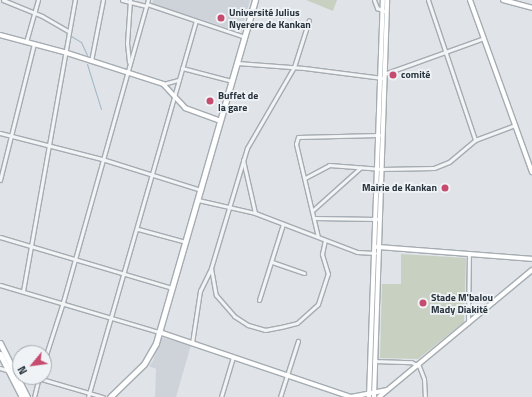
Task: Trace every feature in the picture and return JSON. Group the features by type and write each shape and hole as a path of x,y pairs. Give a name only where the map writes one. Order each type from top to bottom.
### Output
{"highway":[{"path":"110,397 144,364 159,332 255,0"},
{"path":"0,343 22,397"},
{"path":"0,354 27,397"}],"main road":[{"path":"369,397 374,361 380,169 386,76 385,12 383,0"},
{"path":"380,169 380,76 387,0"},
{"path":"470,0 515,125 530,162 532,172"},
{"path":"504,0 532,8"},
{"path":"0,35 64,52 163,84 186,108 221,121"},
{"path":"377,247 469,252 532,259"},
{"path":"374,397 377,247"},
{"path":"379,397 419,366 532,270"},
{"path":"159,332 287,374 351,397 375,390 387,390"}],"street":[{"path":"3,0 34,12 68,31"},
{"path":"26,42 38,0"},
{"path":"23,291 47,147 75,0"},
{"path":"91,61 104,0"},
{"path":"122,0 147,5 245,37"},
{"path":"49,345 63,302 129,63 148,0"},
{"path":"374,0 378,8 385,12"},
{"path":"428,0 475,140"},
{"path":"129,63 127,42 130,1"},
{"path":"89,395 124,272 138,229 151,174 196,20"},
{"path":"192,343 200,291 211,268 228,206 243,160 253,135 294,67 309,20"},
{"path":"237,63 386,76 484,38"},
{"path":"0,180 34,44"},
{"path":"182,68 232,81"},
{"path":"163,84 178,80"},
{"path":"305,178 329,165 380,169 443,165 475,140 515,125"},
{"path":"0,133 47,147 102,159 201,190"},
{"path":"318,238 315,218 296,144 298,137 379,135"},
{"path":"243,160 255,213"},
{"path":"313,210 361,167"},
{"path":"198,200 255,213 357,252 376,253"},
{"path":"315,218 379,219"},
{"path":"259,300 272,262 282,224"},
{"path":"138,229 186,242"},
{"path":"0,237 124,272 172,288"},
{"path":"211,268 216,295 234,316 248,325 265,330 281,327 297,323 318,304 325,290 328,274 322,254 325,240"},
{"path":"468,325 469,252"},
{"path":"272,262 304,273"},
{"path":"0,285 63,302 159,332"},
{"path":"280,397 298,341"},
{"path":"221,397 234,357"},
{"path":"374,361 410,362 419,366 424,379 425,397"},
{"path":"0,368 11,371"},
{"path":"52,382 89,395 103,397"},
{"path":"34,397 37,385"},
{"path":"335,397 337,392"}],"shaded area":[{"name":"Université Julius Nyerere de Kankan","path":"153,0 250,0 241,32 152,4"},
{"path":"160,337 191,345 176,397 155,397 156,369 149,366 153,361"}],"green space":[{"path":"306,0 337,0 333,11"},
{"name":"Stade M'balou Mady Diakité","path":"401,254 466,258 464,322 418,359 380,358 382,284 401,284"}],"waterway":[{"path":"1,1 31,13"},
{"path":"36,15 46,20"},
{"path":"71,36 81,42 87,55"},
{"path":"87,64 101,109"}],"place":[{"name":"Université Julius Nyerere de Kankan","path":"221,18"},
{"name":"comité","path":"393,75"},
{"name":"Buffet de la gare","path":"210,101"},
{"name":"Mairie de Kankan","path":"445,188"},
{"name":"Stade M'balou Mady Diakité","path":"423,303"}]}
